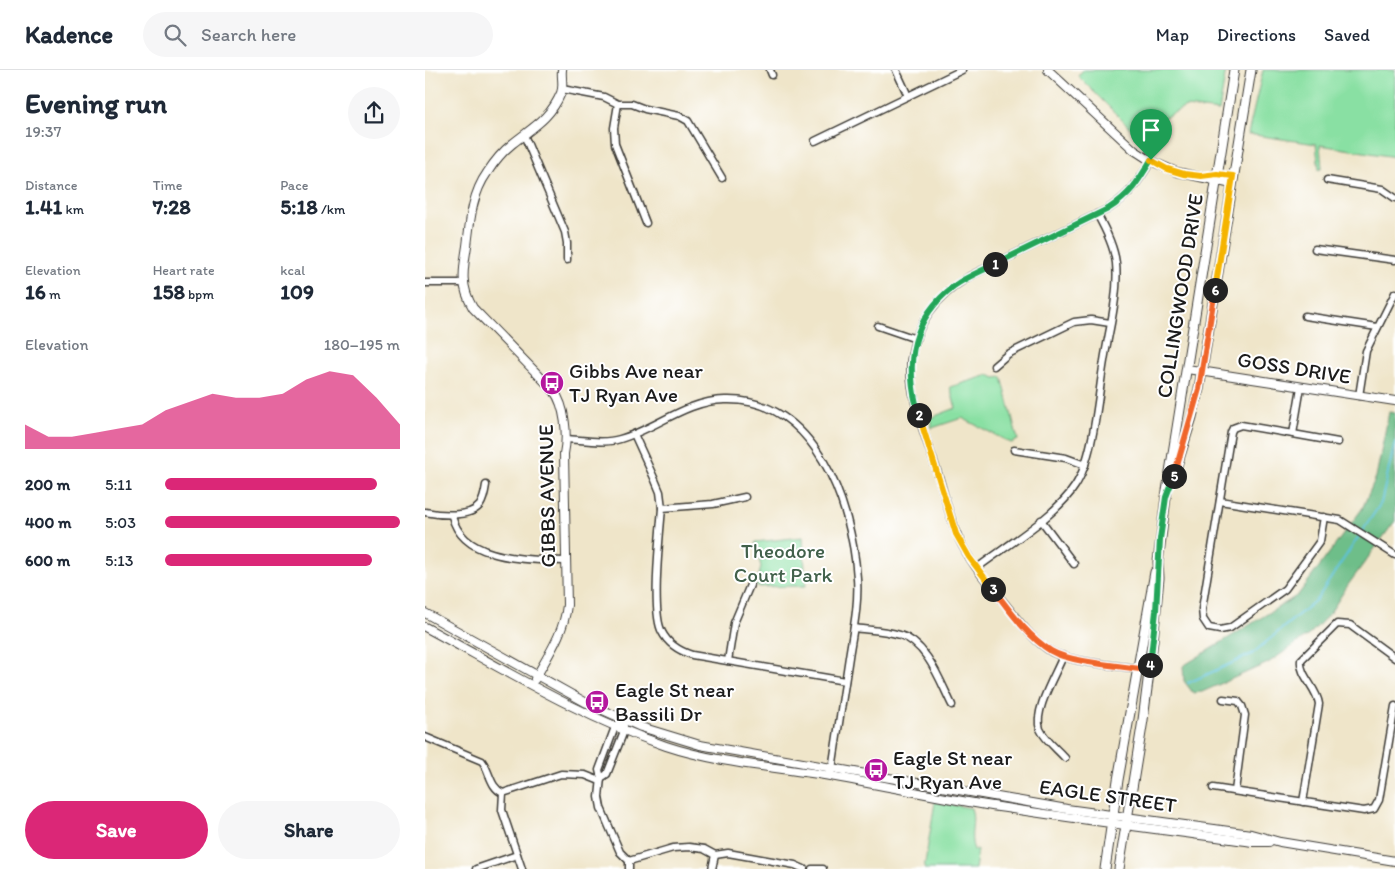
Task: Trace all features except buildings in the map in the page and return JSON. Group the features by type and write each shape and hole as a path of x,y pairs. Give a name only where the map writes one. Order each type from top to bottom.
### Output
{"main road":[{"name":"COLLINGWOOD DRIVE","path":"1119,869 1149,670 1159,578 1158,562 1166,497 1234,70"},
{"name":"COLLINGWOOD DRIVE","path":"1166,497 1195,407 1251,70"},
{"name":"COLLINGWOOD DRIVE","path":"1105,869 1118,780 1139,669 1153,576 1158,562"}],"street":[{"name":"GIBBS AVENUE","path":"532,685 558,638 565,620 567,606 564,454 567,439 560,398 473,308 463,283 469,229 474,200 479,187 499,158 511,145 545,120 562,89 562,70"},
{"path":"896,70 908,96"},
{"path":"815,141 963,70"},
{"path":"1049,70 1134,150 1177,172 1233,180"},
{"path":"562,89 604,97 618,104 632,104 645,109 670,113 685,118 722,178"},
{"path":"618,104 614,128 615,144 646,223"},
{"path":"524,135 565,232 567,260"},
{"path":"1149,670 1063,656 1052,652 1028,632 977,568 956,534 916,404 911,382 911,371 916,339 929,311 941,297 955,285 1097,214 1123,199 1137,184 1151,160"},
{"path":"1327,180 1382,190 1395,198"},
{"path":"977,568 1065,500 1076,485 1085,465 1116,289 1115,255 1097,214"},
{"path":"1315,249 1395,260"},
{"path":"425,283 463,283"},
{"path":"1359,396 1366,351 1377,327 1388,310 1395,292"},
{"path":"1305,316 1377,327"},
{"path":"994,366 1008,354 1074,322 1091,320 1110,323"},
{"path":"878,326 916,339"},
{"name":"GOSS DRIVE","path":"1187,369 1395,401"},
{"path":"1293,434 1301,387"},
{"path":"567,439 617,440 634,434 688,408 705,402 724,400 740,400 767,408 782,415 796,425 807,437 817,450 840,496 848,521 857,579 853,628 831,776"},
{"path":"1324,517 1320,541 1285,589 1230,628 1220,630 1209,628 1203,619 1202,609 1233,428 1241,425 1338,442"},
{"path":"634,434 655,480 662,508 657,609 662,632 667,640 681,652 692,655 845,681"},
{"path":"1014,450 1066,458 1085,465"},
{"path":"425,512 453,516 474,510 480,506 486,485"},
{"path":"662,508 713,504 745,496"},
{"path":"1220,501 1340,520 1395,555"},
{"path":"453,516 455,526 463,537 482,549 510,558 566,561"},
{"path":"1041,520 1074,564"},
{"path":"727,661 734,623 750,586"},
{"name":"EAGLE STREET","path":"425,614 585,702 623,720 665,736 699,745 1113,821"},
{"path":"1303,802 1319,704 1318,696 1301,666 1301,660 1337,624 1350,625 1395,658"},
{"name":"EAGLE STREET","path":"425,626 532,685 615,727 668,746 695,753 831,776 950,799 1127,822 1252,842 1280,842 1395,861"},
{"path":"853,628 901,635 919,646 926,655 953,705"},
{"path":"1063,656 1039,711 1039,722 1044,735 1065,758"},
{"path":"1223,698 1237,701 1242,706 1245,715 1235,791"},
{"path":"1213,788 1364,811 1374,809 1379,800 1392,740 1395,706"},
{"path":"623,720 615,727 599,770 599,796 601,808 619,852 629,861 629,869"},
{"path":"425,737 482,761 486,766 494,787 503,793 561,774 600,779 607,774 625,731 623,720"},
{"path":"503,793 502,810 522,869"},
{"path":"629,861 673,848 689,847 704,849 715,855 727,853 795,864 804,869"},
{"path":"476,869 517,855"},
{"path":"713,869 715,855"},
{"path":"812,869 823,869"}],"green space":[{"path":"1083,70 1226,70 1219,111 1186,107 1134,132 1078,76"},
{"path":"1263,70 1395,70 1395,157 1320,145 1322,168 1319,170 1316,144 1248,134"},
{"path":"989,375 995,378 1002,377 1018,440 1011,443 962,418 932,428 930,418 956,408 950,387"},
{"path":"1389,412 1395,413 1395,521 1330,613 1310,634 1268,663 1202,692 1193,693 1184,681 1183,666 1298,595 1362,509 1376,477"},
{"name":"Theodore Court Park","path":"803,537 806,586 756,587 761,567 755,542"},
{"path":"935,802 971,808 973,818 972,844 974,850 978,850 975,869 924,869"}],"waterway":[{"path":"1188,683 1252,654 1317,599 1381,503 1395,442"}],"place":[{"name":"Gibbs Ave near TJ Ryan Ave","path":"552,383"},
{"name":"Eagle St near Bassili Dr","path":"597,702"},
{"name":"Eagle St near TJ Ryan Ave","path":"876,770"}],"route":[{"path":"1151,160 1167,169 1184,174 1233,176 1199,389 1166,497 1160,539 1159,578 1149,670 1073,659 1052,652 1028,632 984,578 956,534 916,404 911,382 911,360 920,328 929,311 955,285 1108,209 1123,199 1137,184 1151,160"}]}
